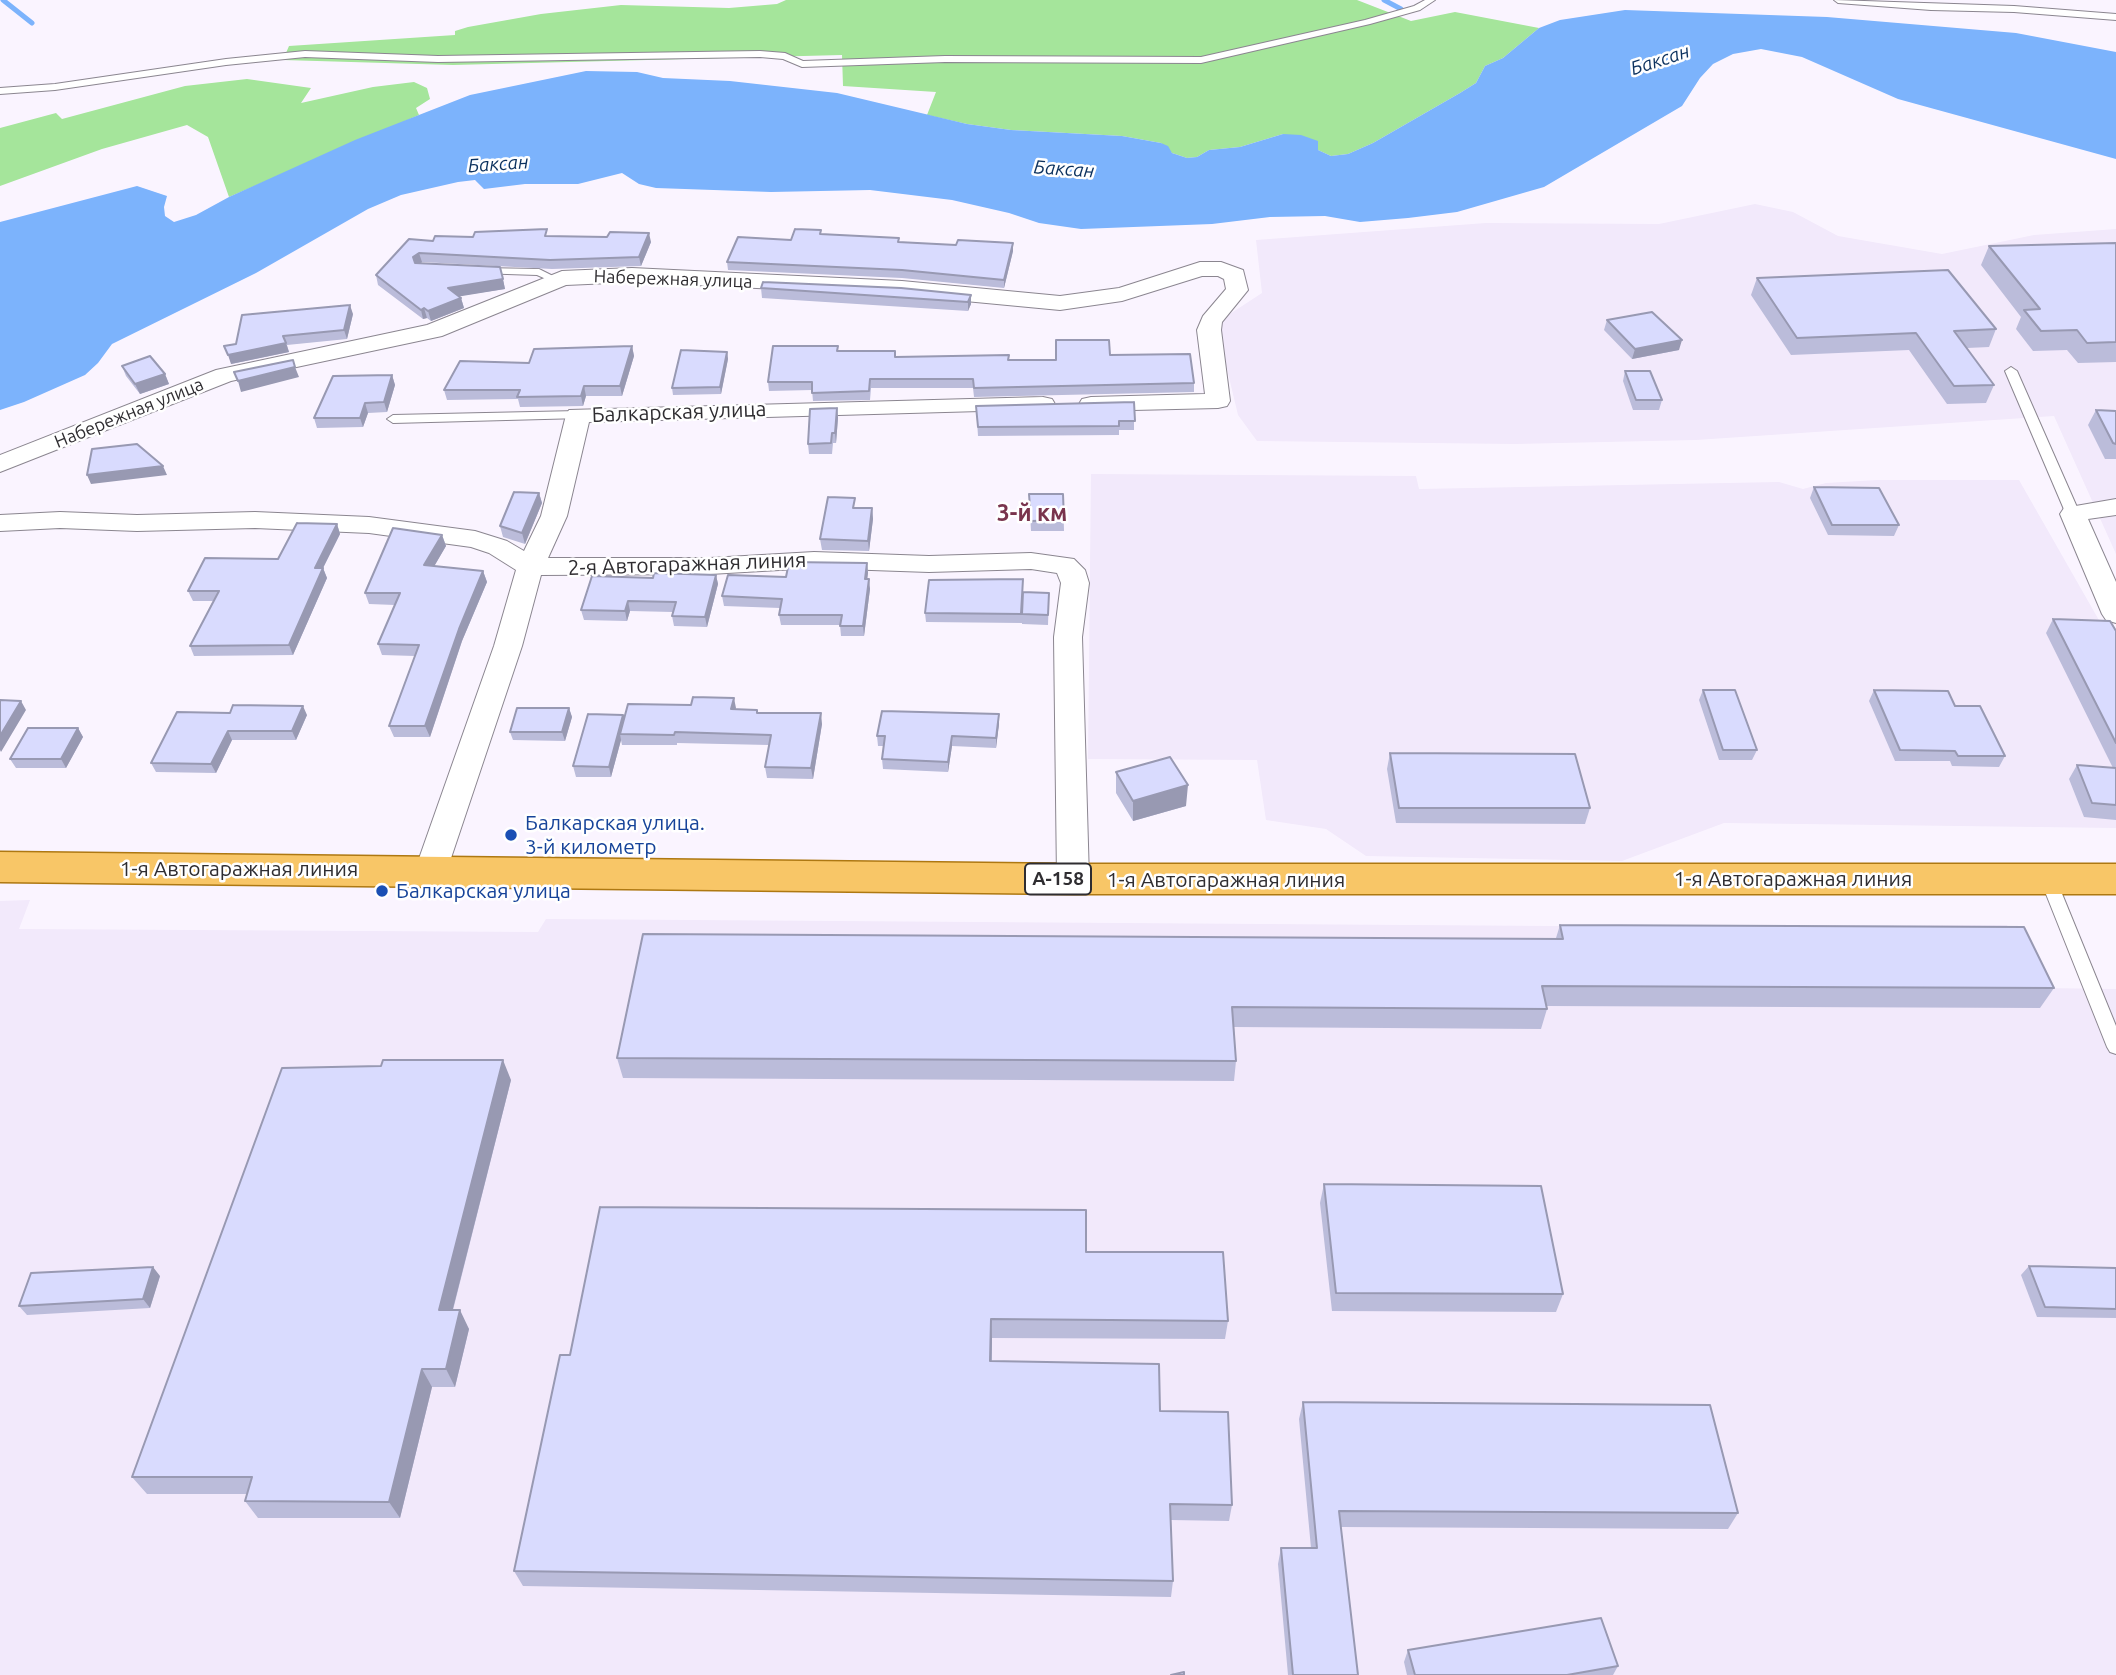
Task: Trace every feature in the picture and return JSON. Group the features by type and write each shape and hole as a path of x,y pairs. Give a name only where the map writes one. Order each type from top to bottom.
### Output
{"main road":[{"name":"1-я Автогаражная линия","path":"0,867 1073,879 2116,879"}],"street":[{"name":"Набережная улица","path":"0,464 224,375 434,331 555,280 591,275 902,288 1060,303 1104,298 1200,269 1221,269 1235,275 1238,281 1232,298 1211,321 1209,330 1218,401"},
{"name":"Балкарская улица","path":"430,870 508,646 530,567 554,516 578,415 1218,401"},
{"path":"2116,506 2073,514 2116,614"},
{"path":"0,523 60,520 137,523 255,520 369,525 475,539 498,547 530,567"},
{"name":"2-я Автогаражная линия","path":"530,567 710,566 814,560 929,565 1042,562 1064,565 1071,570 1075,583 1068,637 1073,879"}],"lane":[{"path":"0,91 55,87 226,62 305,54 438,59 761,54 785,56 802,64 945,59 1201,60 1367,22 1417,8 1432,0"},
{"path":"1838,0 2116,17"},
{"path":"466,271 538,272 555,280"},
{"path":"2011,371 2073,514"},
{"path":"393,419 578,415"},
{"path":"2048,879 2116,1047"}],"shaded area":[{"path":"1755,204 1793,212 1838,236 1942,254 2034,235 2116,229 2116,554 2054,416 1696,440 1515,444 1257,441 1238,415 1216,323 1262,293 1256,240 1486,223 1659,224"},
{"path":"1091,474 1416,476 1419,489 1779,482 1803,489 1826,483 1877,480 2019,480 2116,650 2116,828 1724,823 1622,861 1366,856 1326,829 1266,820 1257,760 1088,759"},
{"path":"30,900 19,929 538,932 546,919 1553,926 2007,925 2042,988 2116,989 2116,1675 0,1675 0,901"}],"green space":[{"path":"786,0 1357,0 1411,21 1455,12 1539,28 1503,58 1485,66 1476,83 1460,93 1373,143 1348,154 1331,156 1283,134 1240,147 1209,150 1197,157 1187,158 1172,153 1161,143 1122,136 1011,130 967,124 927,115 936,92 843,86 842,55 453,65 283,60 289,46 455,35 455,31 468,27 541,14 621,5 729,8 777,4"},
{"path":"247,79 311,88 301,103 373,87 414,82 427,88 430,99 416,108 419,115 229,197 208,137 187,125 102,149 0,186 0,128 56,113 62,119 185,86"}],"water":[{"name":"Баксан","path":"1625,10 1827,17 2016,33 2116,52 2116,159 1898,99 1802,57 1761,49 1733,54 1713,64 1700,78 1682,106 1544,187 1457,212 1408,218 1360,222 1325,216 1270,217 1212,224 1081,229 1039,223 952,200 870,190 771,192 656,188 639,184 622,173 578,184 525,184 484,189 475,180 458,182 401,195 368,209 256,273 112,344 85,375 0,410 0,222 137,186 167,196 165,216 174,222 196,215 229,197 355,140 470,95 586,71 637,72 663,78 730,81 837,93 967,124 1011,130 1122,136 1161,143 1168,146 1172,153 1187,158 1197,157 1209,150 1240,147 1283,134 1301,135 1318,141 1318,150 1331,156 1348,154 1373,143 1460,93 1476,83 1485,66 1503,58 1539,28 1560,20"}],"building":[{"path":"547,229 545,236 607,237 610,232 649,233 639,257 550,260 419,253 413,257 415,263 500,267 503,279 448,288 461,298 428,311 424,308 421,310 376,275 409,239 433,241 435,236 473,237 475,232"},
{"path":"795,229 821,230 820,234 899,238 898,242 956,245 958,240 1013,243 1004,280 902,270 727,262 738,237 791,240"},
{"path":"2116,243 2116,342 2087,343 2077,330 2041,331 2024,310 2040,309 1989,246"},
{"path":"1948,270 1996,329 1954,331 1994,385 1954,386 1916,333 1797,338 1757,278"},
{"path":"763,282 901,288 971,295 968,302 761,288"},
{"path":"350,305 344,330 283,336 286,343 228,355 224,346 236,344 242,315"},
{"path":"1652,312 1682,340 1635,349 1607,320"},
{"path":"1056,340 1109,340 1110,355 1190,354 1194,383 974,388 973,379 870,379 869,391 812,393 812,382 768,382 773,346 838,346 837,351 895,351 895,357 1009,355 1008,360 1056,360"},
{"path":"632,346 620,386 584,386 581,396 517,397 520,390 444,390 460,361 529,363 534,349"},
{"path":"681,350 727,352 720,387 672,388"},
{"path":"150,356 165,374 135,384 122,366"},
{"path":"293,360 295,367 238,381 234,372"},
{"path":"1625,371 1650,371 1662,400 1636,400"},
{"path":"392,375 384,402 365,403 360,418 314,418 333,376"},
{"path":"1134,402 1135,421 1119,421 1119,426 978,427 976,406"},
{"path":"837,408 835,433 832,433 831,443 808,444 810,409"},
{"path":"2096,410 2116,411 2116,444 2113,443"},
{"path":"137,444 163,466 87,475 92,449"},
{"path":"1814,487 1879,488 1899,525 1832,525"},
{"path":"514,492 539,493 522,533 500,526"},
{"path":"1029,494 1063,494 1064,520 1031,521"},
{"path":"828,497 855,498 853,508 872,508 868,541 820,539"},
{"path":"297,523 337,524 315,568 323,568 289,645 190,646 219,591 188,591 205,558 278,559"},
{"path":"393,528 442,535 424,565 483,571 459,629 425,726 389,726 419,645 378,644 400,593 365,593"},
{"path":"789,562 867,563 865,579 869,579 863,626 840,626 842,615 779,615 782,599 722,596 728,575 786,577"},
{"path":"654,573 716,575 705,617 672,616 676,602 628,601 625,611 581,610 592,576 653,578"},
{"path":"1023,579 1021,614 925,613 929,580"},
{"path":"1023,592 1049,593 1048,615 1022,614"},
{"path":"2053,619 2110,621 2116,631 2116,743"},
{"path":"1703,690 1735,690 1757,750 1723,750"},
{"path":"1874,690 1948,691 1955,706 1980,706 2005,756 1958,756 1955,751 1900,750"},
{"path":"693,697 734,698 731,709 757,710 757,713 821,713 811,768 765,767 771,735 675,732 674,735 620,734 628,704 691,705"},
{"path":"0,700 21,701 0,736"},
{"path":"233,705 303,706 292,731 228,731 211,764 151,763 177,712 230,713"},
{"path":"517,708 569,708 562,732 510,732"},
{"path":"882,711 999,714 996,738 952,736 948,762 882,759 885,736 877,736"},
{"path":"588,714 623,715 609,767 573,766"},
{"path":"28,728 78,728 61,759 10,759"},
{"path":"1390,753 1575,754 1590,808 1399,808"},
{"path":"1170,757 1188,785 1133,801 1116,772"},
{"path":"2077,765 2116,768 2116,805 2092,803"},
{"path":"1560,925 2024,927 2054,988 1542,986 1547,1009 1232,1007 1236,1061 617,1058 643,934 1563,939"},
{"path":"383,1060 503,1060 439,1310 460,1310 446,1369 422,1369 389,1502 245,1501 252,1477 132,1477 282,1068 381,1066"},
{"path":"1324,1184 1541,1186 1563,1294 1336,1293"},
{"path":"600,1207 1086,1210 1086,1252 1223,1252 1228,1321 991,1319 990,1361 1159,1364 1160,1411 1228,1412 1232,1505 1170,1504 1173,1581 514,1571 560,1355 570,1355"},
{"path":"2029,1266 2116,1268 2116,1309 2045,1307"},
{"path":"153,1267 143,1299 19,1306 31,1273"},
{"path":"1303,1402 1710,1405 1738,1513 1339,1511 1358,1675 1293,1675 1281,1548 1317,1548"},
{"path":"1601,1618 1618,1666 1567,1675 1415,1675 1408,1650"}],"waterway":[{"path":"3,0 32,23"},
{"path":"1384,0 1401,9"}],"place":[{"name":"Балкарская улица. 3-й километр","path":"511,835"},
{"name":"Балкарская улица","path":"382,891"}],"district":[{"name":"3-й км","path":"1032,513"}]}
